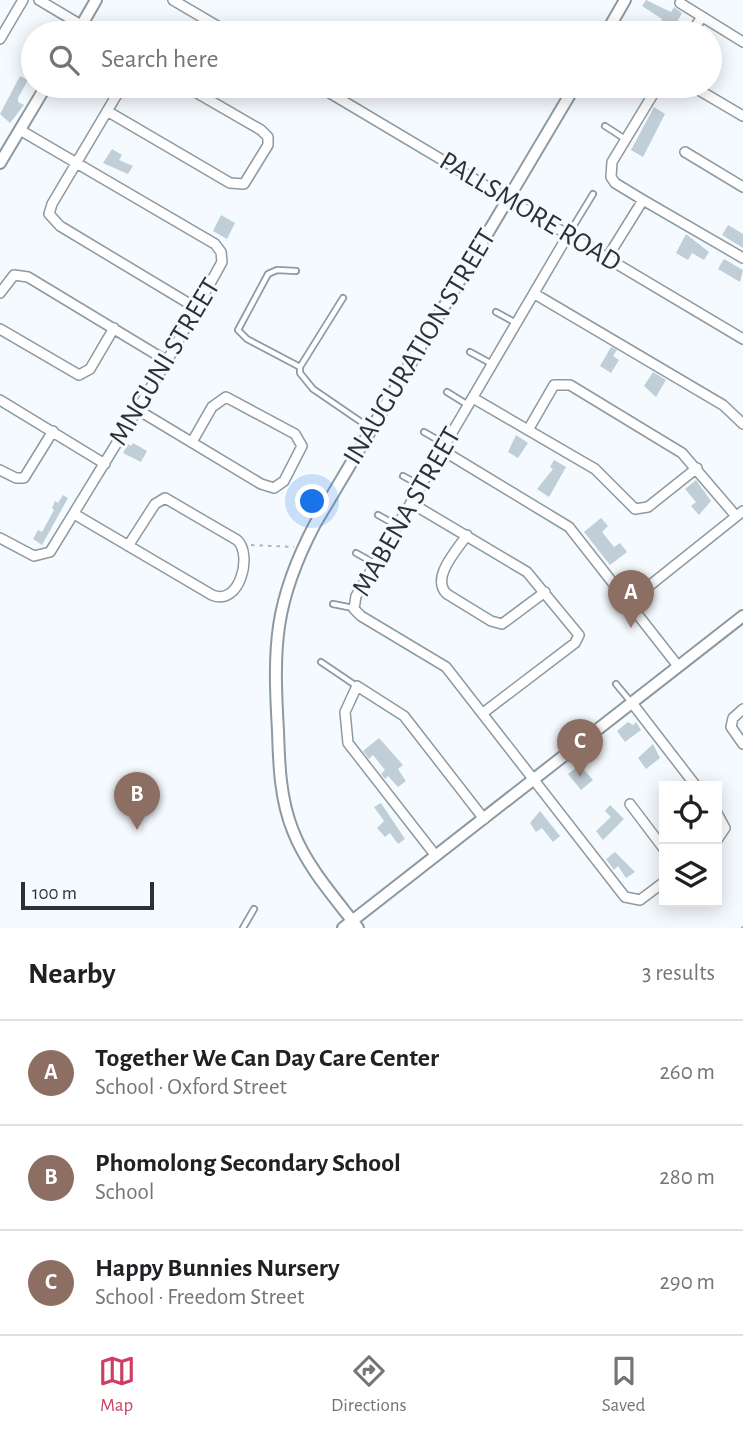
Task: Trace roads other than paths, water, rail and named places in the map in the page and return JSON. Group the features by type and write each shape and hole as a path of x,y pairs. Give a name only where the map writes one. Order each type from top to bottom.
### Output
{"street":[{"path":"0,39 23,0"},
{"path":"38,0 68,21"},
{"path":"84,21 96,0"},
{"path":"173,0 209,21"},
{"path":"613,21 625,0"},
{"path":"680,3 709,21"},
{"path":"699,21 702,17"},
{"path":"722,29 743,42"},
{"path":"0,163 39,98"},
{"path":"115,98 50,208 51,218 198,309"},
{"path":"107,111 230,183 244,184 268,145 268,137 205,98"},
{"name":"PALLSMORE ROAD","path":"338,98 743,339"},
{"name":"INAUGURATION STREET","path":"355,924 302,850 283,794 275,686 276,632 287,583 303,548 370,429 568,98"},
{"path":"650,98 611,167 611,177 615,183 643,201 743,258"},
{"path":"712,98 743,116"},
{"name":"MNGUNI STREET","path":"0,538 27,554 45,555 50,552 76,515 222,267 222,256 218,247 20,130"},
{"path":"685,152 743,187"},
{"path":"607,258 643,201"},
{"name":"MABENA STREET","path":"568,235 356,596 354,608 361,616 442,663 625,897 640,900 659,886"},
{"path":"0,293 10,277 23,274 167,361"},
{"path":"535,294 723,405 743,424"},
{"path":"0,329 79,375 90,369 114,328"},
{"path":"527,430 554,385 570,385 677,450 739,514 629,602"},
{"path":"138,410 192,442 274,488 284,481 302,446 295,434 226,397 212,407 192,442"},
{"path":"0,400 105,464"},
{"path":"471,402 527,430 603,475 635,509 648,507 697,468"},
{"path":"0,470 16,478 24,478 53,431"},
{"path":"444,447 565,524 678,666"},
{"path":"76,515 212,595 225,598 234,593 243,566 243,545 165,498 155,504 128,545"},
{"path":"411,503 523,569 577,632 578,639 483,713"},
{"path":"467,535 440,578 442,588 447,594 491,621 502,624 545,592"},
{"path":"343,928 355,924 436,856 743,616"},
{"path":"436,856 348,743 345,712 356,686 404,716 484,819"},
{"path":"632,703 692,781"},
{"path":"743,709 733,718 731,727 743,744"},
{"path":"630,804 660,844"}],"lane":[{"path":"605,126 625,139"},
{"path":"568,235 593,194"},
{"path":"296,271 280,269 268,274 238,330 247,339 300,367"},
{"path":"343,298 300,367 302,377 313,389 370,429"},
{"path":"496,312 517,324"},
{"path":"470,352 493,365"},
{"path":"447,392 471,402"},
{"path":"424,432 444,447"},
{"path":"402,476 421,486"},
{"path":"378,515 397,526"},
{"path":"356,553 375,564"},
{"path":"334,604 354,608"},
{"path":"321,662 356,686"},
{"path":"616,684 632,703"},
{"path":"243,928 254,909"}],"place":[{"name":"Together We Can Day Care Center","path":"631,628"},
{"name":"Happy Bunnies Nursery","path":"580,777"},
{"name":"Phomolong Secondary School","path":"137,830"}]}
